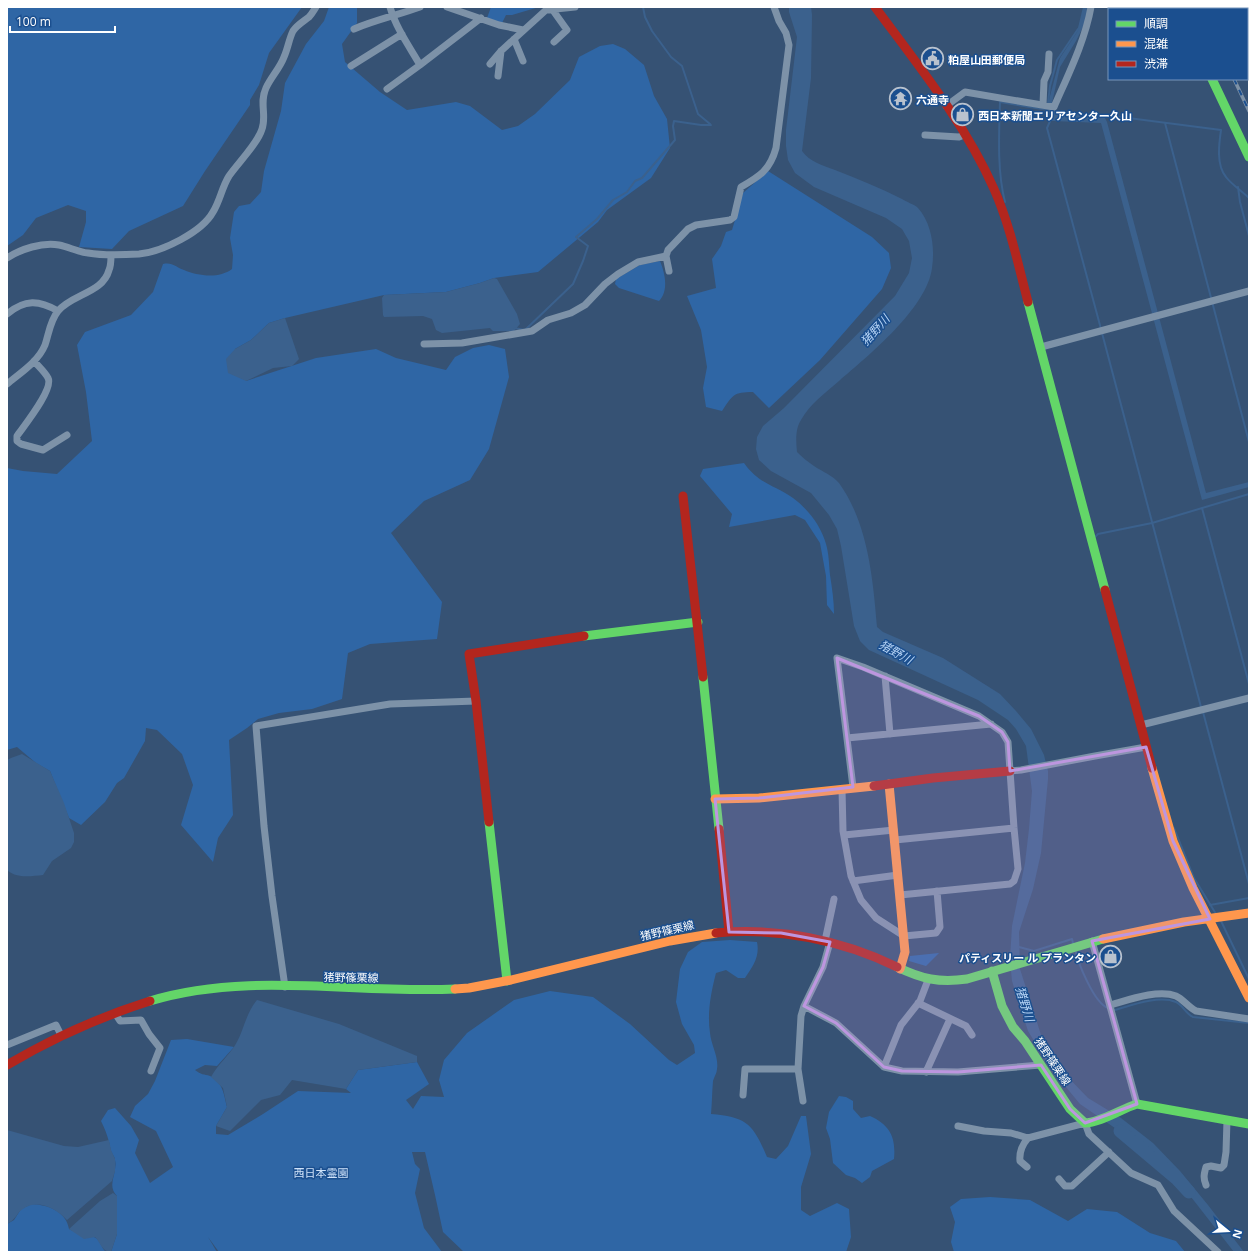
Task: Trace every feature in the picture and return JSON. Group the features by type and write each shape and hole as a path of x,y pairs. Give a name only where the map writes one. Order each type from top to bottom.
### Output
{"street":[{"path":"7,258 14,253 25,249 49,244 60,245 87,253 111,255 141,253 157,250 172,244 192,232 209,218 214,211 228,177 262,130 264,119 262,97 266,87 284,58 294,30 316,7"},
{"path":"390,7 393,17 420,65"},
{"path":"354,29 420,7"},
{"path":"447,7 499,25 523,30"},
{"path":"490,64 501,51 541,13 552,8 575,7"},
{"path":"669,271 666,256 668,250 688,229 696,225 730,220 734,217 741,187 757,178 773,160 776,148 789,45 786,33 779,21 774,7"},
{"path":"875,7 946,106 976,153 994,189 1020,270 1041,346 1146,747 1173,842 1193,888 1249,998"},
{"path":"1048,106 1076,54 1090,16 1091,7"},
{"path":"552,8 567,30 554,42"},
{"path":"387,89 481,18"},
{"path":"351,66 402,34"},
{"path":"514,39 523,61"},
{"path":"498,76 501,51"},
{"path":"1048,106 1044,81 1048,72 1049,54"},
{"path":"1212,80 1249,157"},
{"path":"946,106 965,92 1048,106"},
{"path":"925,135 958,137 964,135"},
{"path":"7,384 34,361 45,345 51,323 58,311 71,300 104,282 110,270 111,255"},
{"path":"424,344 462,343 532,331 548,320 571,313 585,305 609,280 638,262 666,256"},
{"path":"1041,346 1249,291"},
{"path":"7,314 22,304 33,302 48,305 58,311"},
{"path":"34,361 48,377 49,382 44,399 17,436 17,441 21,444 43,450 67,435"},
{"path":"683,496 698,622 729,932"},
{"path":"507,981 470,654 567,638 698,622"},
{"path":"853,787 837,658 849,661 979,716 1002,732 1008,742 1018,869 1014,881 1010,884 900,895"},
{"path":"885,676 890,734"},
{"path":"1141,726 1249,698"},
{"path":"285,987 271,888 256,726 390,704 476,701"},
{"path":"847,738 991,724"},
{"path":"715,799 759,798 932,778 1021,770 1146,747"},
{"path":"889,784 905,952 900,969"},
{"path":"842,788 844,835 851,876 861,900 876,918 904,936 936,932 940,927 937,891"},
{"path":"895,840 1014,828"},
{"path":"844,835 894,830"},
{"path":"853,881 898,875"},
{"path":"803,1101 798,1069 801,1016 804,1006 823,966 834,899"},
{"path":"992,971 1092,941 1184,922 1210,920 1249,913"},
{"name":"猪野篠栗線","path":"7,1065 61,1035 97,1019 175,995 214,988 250,986 378,990 437,990 466,988 507,981 682,938 729,932 781,933 802,935 828,941 869,955 913,976 939,982 958,981 992,971 1002,1006 1013,1027 1025,1041 1070,1109 1089,1123"},
{"path":"1092,941 1138,1104"},
{"path":"884,1066 901,1025 918,1003 928,980"},
{"path":"1110,1005 1149,995 1168,994 1180,999 1196,1011 1249,1019"},
{"path":"918,1003 966,1026 972,1035"},
{"path":"804,1006 836,1023 884,1066 902,1071 964,1072 1041,1065"},
{"path":"115,1013 120,1021 141,1020 149,1034 160,1048 152,1071"},
{"path":"926,1072 950,1019"},
{"path":"7,1045 56,1025 61,1035"},
{"path":"743,1095 746,1069 798,1069"},
{"path":"958,1126 984,1132 1011,1133 1028,1138 1089,1123 1124,1108 1138,1104 1249,1124"},
{"path":"1206,1185 1203,1180 1206,1167 1211,1166 1221,1168 1224,1166 1227,1120"},
{"path":"1089,1123 1089,1134 1131,1173 1158,1185 1174,1211 1218,1252"},
{"path":"1027,1168 1020,1161 1019,1155 1024,1142 1028,1138"},
{"path":"1058,1178 1065,1186 1072,1186 1109,1152"}],"highlighted area":[{"path":"837,658 979,716 1002,732 1008,742 1010,771 1146,747 1173,841 1210,919 1092,941 1137,1104 1085,1123 1070,1109 1041,1065 958,1072 902,1071 884,1067 836,1023 804,1006 823,967 830,942 781,933 729,932 715,799 759,798 853,787"}],"green space":[{"path":"7,7 302,7 269,53 259,85 250,100 250,105 183,206 129,231 112,249 79,247 86,222 86,211 68,205 36,218 23,235 7,246"},
{"path":"329,7 357,7 357,23 342,44 345,62 380,92 407,110 456,102 470,106 502,130 518,126 535,114 570,80 579,57 600,46 613,44 625,49 644,65 654,96 667,119 670,148 651,178 607,210 598,222 538,272 494,278 446,292 384,295 285,318 269,323 251,340 235,349 246,381 316,358 376,349 396,358 446,370 455,357 473,348 489,345 505,349 509,377 489,449 470,480 424,501 391,533 442,602 437,639 370,644 348,653 342,699 312,709 279,713 258,719 229,740 233,815 218,838 213,862 181,825 193,785 182,754 157,730 146,728 145,741 124,778 117,783 105,802 81,825 69,818 50,771 36,763 17,747 7,750 7,468 57,474 92,441 86,392 77,345 85,332 131,315 153,292 163,264 172,264 190,272 208,276 221,274 232,269 233,255 230,238 234,212 239,206 250,204 261,192 264,171 281,111 285,83 306,44 324,21"},
{"path":"491,7 539,7 512,15 506,15 501,25 487,18"},
{"path":"768,171 872,237 889,253 891,268 882,289 820,360 769,408 753,392 746,392 737,394 731,398 722,411 706,407 703,388 707,367 701,330 687,296 716,288 712,259 721,246 726,232 732,230 743,193"},
{"path":"660,261 665,276 665,287 659,301 619,288 615,284 616,279 640,265"},
{"path":"744,463 761,480 786,493 799,502 817,524 824,537 828,552 834,614 827,605 826,576 820,543 805,520 795,515 729,527 732,514 700,476 703,469"},
{"name":"西日本霊園","path":"730,940 757,942 758,952 753,965 745,978 738,978 726,970 716,973 709,1010 709,1025 717,1064 717,1072 713,1081 711,1114 733,1117 747,1124 753,1130 767,1157 776,1159 788,1146 801,1116 806,1116 811,1154 801,1187 801,1210 810,1216 837,1203 849,1209 851,1237 846,1252 464,1252 443,1232 425,1152 412,1152 415,1164 420,1169 415,1193 424,1228 442,1252 219,1252 208,1237 217,1252 111,1252 117,1234 117,1196 112,1188 115,1158 111,1151 101,1121 108,1110 115,1108 131,1126 139,1140 135,1153 150,1183 173,1167 156,1131 130,1117 135,1106 148,1094 155,1081 171,1040 187,1039 234,1047 217,1066 205,1065 195,1070 201,1074 210,1076 220,1085 227,1107 216,1126 216,1134 228,1135 298,1091 351,1093 346,1089 358,1070 417,1062 429,1084 406,1100 413,1109 421,1096 444,1097 439,1080 444,1060 467,1033 514,1000 550,991 593,997 630,1024 669,1060 677,1065 695,1053 694,1045 682,1024 676,1002 680,969 688,952 702,942"},
{"path":"939,953 926,966 909,961 910,956"},
{"path":"839,1096 846,1097 853,1101 853,1109 861,1118 870,1116 882,1123 893,1138 894,1159 872,1171 870,1177 862,1183 855,1178 846,1175 833,1163 830,1139 826,1128 829,1112"},
{"path":"990,1197 1030,1200 1068,1221 1087,1209 1117,1212 1150,1233 1176,1241 1185,1252 954,1252 951,1242 955,1222 950,1207 961,1199"},
{"path":"32,1204 44,1206 60,1213 69,1229 96,1238 106,1252 8,1252 7,1224 14,1220 21,1209"}],"water":[{"path":"789,7 811,7 812,15 811,78 802,151 805,155 817,163 877,187 918,208 927,221 933,244 932,268 928,283 919,299 908,315 880,345 823,394 805,414 797,431 797,452 839,483 857,516 863,533 871,571 877,627 883,632 943,658 1000,694 1031,729 1044,755 1048,771 1048,779 1041,853 1033,889 1019,932 1020,969 1042,1038 1060,1069 1088,1098 1121,1118 1153,1143 1180,1171 1244,1252 1234,1252 1177,1179 1128,1137 1080,1104 1051,1069 1028,1031 1012,981 1010,959 1012,926 1025,863 1032,791 1026,746 1016,729 1008,720 978,700 869,650 860,641 854,626 837,529 829,515 811,493 771,471 759,460 756,449 757,437 763,426 784,408 895,296 909,273 912,258 909,241 902,229 886,218 814,187 795,173 788,160 786,130 797,37 789,12"},
{"path":"1083,7 1089,7 1084,25 1060,67 1052,103 1053,108 1057,111 1105,118 1206,493 1249,482 1249,487 1202,500 1101,123 1053,121 1046,119 1045,115 1060,58 1077,32"},
{"path":"494,278 497,279 517,314 520,324 514,331 493,331 490,328 442,333 436,330 432,319 423,316 384,317 383,315 382,298 384,295 446,292"},
{"path":"285,318 299,359 292,366 273,368 246,381 228,373 226,359 235,349 251,340 269,323"},
{"path":"22,754 50,771 64,803 74,833 74,842 71,848 52,861 43,875 20,876 7,870 7,760"},
{"path":"257,1000 339,1024 417,1056 417,1062 358,1070 346,1089 292,1080 280,1095 261,1100 230,1131 216,1126 227,1107 223,1088 211,1077 234,1047 250,1011"},
{"path":"7,1130 64,1146 78,1147 109,1140 115,1159 115,1171 112,1181 67,1220 58,1212 46,1206 34,1205 28,1206 7,1224"},
{"path":"113,1193 117,1196 117,1234 111,1252 108,1252 95,1237 84,1239 69,1229 100,1201"}],"waterway":[{"path":"643,7 645,17 652,31 671,57 682,66 698,114 710,124"},
{"path":"1048,103 1050,86 1057,60 1078,29"},
{"path":"1005,202 1002,190 1000,165 1000,102 1048,110"},
{"path":"1113,116 1221,130 1219,161 1223,172 1231,183 1249,198"},
{"path":"1051,119 1047,128 1101,329"},
{"path":"514,328 525,330 573,284 588,246 576,237 597,219 613,200 627,192 635,181 642,178 675,140 673,126 674,121 711,125"},
{"path":"1165,123 1249,442"},
{"path":"1238,187 1240,202 1249,236"},
{"path":"1102,333 1201,707"},
{"path":"1095,537 1098,534 1152,523 1249,494"},
{"path":"1202,508 1249,684"},
{"path":"1203,712 1249,884"},
{"path":"1174,828 1194,878 1216,914"},
{"path":"1210,905 1249,898"},
{"path":"1221,921 1249,979"},
{"path":"1019,947 1034,951 1072,939 1073,943"},
{"path":"1075,949 1083,973 1092,991 1097,999 1108,1008"},
{"path":"1112,1009 1115,1010 1137,1003 1154,1000 1169,1000 1178,1003 1193,1017 1249,1023"},
{"name":"猪野川","path":"1120,1131 1177,1179 1189,1192"}],"railway":[{"path":"1234,80 1249,111"}],"traffic: fast":[{"path":"1212,80 1249,157"},
{"path":"1028,302 1105,590"},
{"path":"584,636 698,622"},
{"path":"703,677 719,829"},
{"path":"489,822 507,981"},
{"path":"897,967 931,979 967,979 1103,939"},
{"path":"992,971 1002,1006 1013,1027 1025,1041 1070,1109 1085,1123 1097,1121 1137,1104 1249,1124"},
{"path":"150,1001 187,992 225,987 263,985 417,990 455,989"}],"traffic: slow":[{"path":"1152,768 1173,841 1193,888 1249,998"},
{"path":"889,784 905,952 900,969"},
{"path":"715,799 759,798 874,786"},
{"path":"1103,939 1184,922 1249,913"},
{"path":"455,989 469,988 511,980 670,941 716,933"}],"traffic: jam":[{"path":"875,7 940,95 969,141 982,165 1005,216 1028,302"},
{"path":"683,496 703,677"},
{"path":"1105,590 1152,768"},
{"path":"489,822 476,701 469,654 584,636"},
{"path":"874,786 933,778 1010,771"},
{"path":"719,829 729,932"},
{"path":"716,933 763,932 809,938 854,949 897,967"},
{"path":"7,1065 77,1029 150,1001"}],"place":[{"name":"粕屋山田郵便局","path":"932,59"},
{"name":"六通寺","path":"900,99"},
{"name":"西日本新聞エリアセンター久山","path":"963,115"},
{"name":"パティスリー ル プランタン","path":"1111,957"}]}
